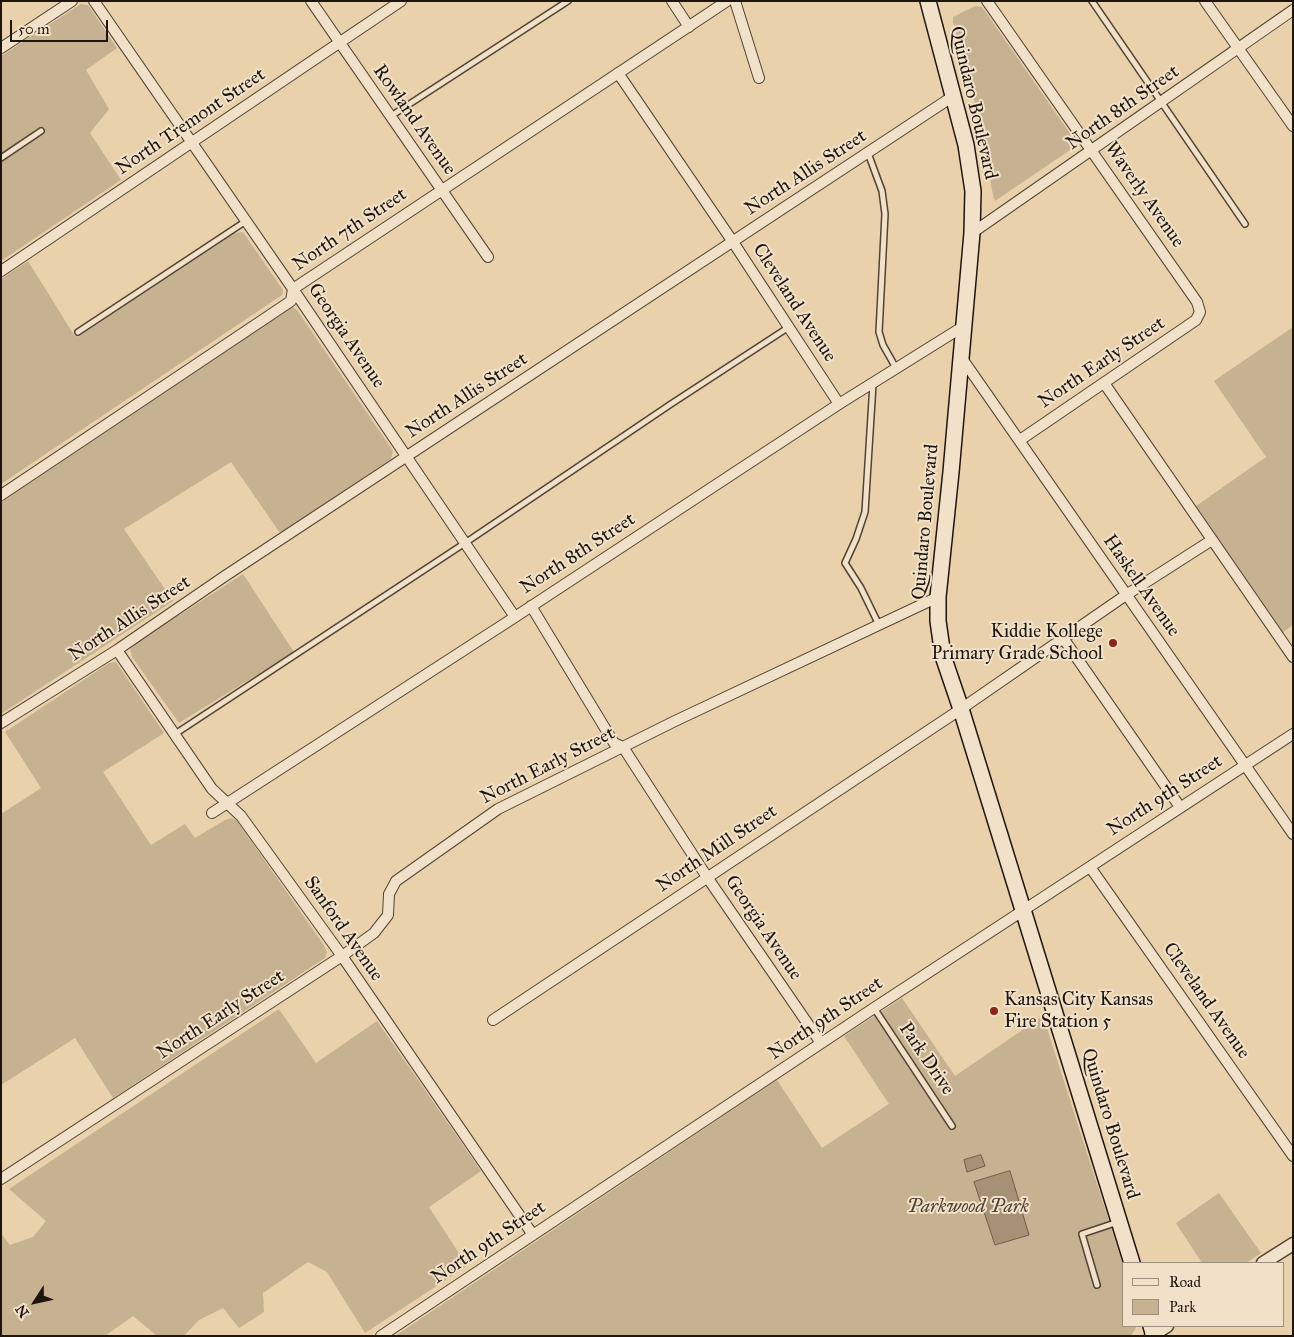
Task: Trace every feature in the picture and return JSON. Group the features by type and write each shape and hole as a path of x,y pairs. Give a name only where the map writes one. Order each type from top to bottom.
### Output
{"main road":[{"name":"Quindaro Boulevard","path":"928,1 966,144 973,191 972,233 964,326 938,597 938,621 943,656 1132,1262"}],"street":[{"path":"1,48 72,1"},
{"name":"Georgia Avenue","path":"94,1 293,289 515,617"},
{"name":"Rowland Avenue","path":"311,1 488,257"},
{"name":"North Tremont Street","path":"1,272 401,1"},
{"path":"672,1 689,27"},
{"name":"North 7th Street","path":"1,495 291,301 293,289 727,1"},
{"path":"735,1 759,78"},
{"name":"Waverly Avenue","path":"987,1 1197,302 1200,312"},
{"path":"1205,1 1293,126"},
{"name":"North 8th Street","path":"972,233 1293,10"},
{"name":"Cleveland Avenue","path":"618,73 733,242 839,404"},
{"name":"North Allis Street","path":"1,722 117,650 406,456 952,97"},
{"name":"North Early Street","path":"1020,440 1196,320 1200,312"},
{"name":"North 8th Street","path":"212,813 839,404 964,326"},
{"name":"Haskell Avenue","path":"961,357 1293,834"},
{"path":"1104,383 1293,657"},
{"name":"North Mill Street","path":"493,1020 961,709 1126,595 1212,540"},
{"name":"North Early Street","path":"1,1179 342,956 374,933 388,915 389,894 396,881 498,808 684,716 938,597"},
{"name":"Georgia Avenue","path":"531,606 614,743 623,747 707,877 820,1043"},
{"path":"1063,638 1180,807"},
{"name":"Sanford Avenue","path":"117,650 212,789 241,816 342,956 533,1235"},
{"name":"North 9th Street","path":"382,1336 820,1043 1293,734"},
{"name":"Cleveland Avenue","path":"1090,866 1293,1156"},
{"path":"1265,1262 1293,1244"},
{"path":"1152,1333 1165,1327"}],"lane":[{"path":"390,116 568,1"},
{"path":"1092,1 1245,224"},
{"path":"1,158 41,131"},
{"path":"868,153 882,191 886,214 879,332 883,345 897,368"},
{"path":"78,332 246,221"},
{"path":"174,734 466,543 671,404 789,327"},
{"path":"873,383 865,512 856,539 844,563 861,588 879,625"},
{"name":"Park Drive","path":"874,1008 952,1126"},
{"path":"1097,1285 1082,1234 1119,1222"}],"green space":[{"path":"81,4 88,5 117,48 86,70 109,109 90,133 121,180 1,261 1,56"},
{"path":"975,6 982,7 1071,135 1070,150 995,201 980,122 953,22 953,17"},
{"path":"243,232 283,290 282,295 1,484 1,279 28,261 74,335 78,337 235,233"},
{"path":"292,307 297,310 393,451 391,459 280,533 231,462 124,529 173,601 1,714 1,502"},
{"path":"1293,327 1293,625 1282,633 1196,506 1266,457 1214,381"},
{"path":"243,574 294,652 179,723 132,657 130,649 136,643"},
{"path":"116,662 164,733 103,772 151,845 185,824 195,838 225,820 232,818 237,821 327,952 325,958 113,1098 75,1038 1,1085 1,814 41,788 5,732 109,663"},
{"name":"Parkwood Park","path":"902,998 955,1076 1043,1016 1122,1262 1122,1327 1136,1327 1131,1336 395,1336 777,1080 822,1148 889,1104 844,1036"},
{"path":"279,1009 316,1063 377,1021 481,1171 429,1207 467,1266 365,1333 327,1272 308,1262 263,1293 264,1312 239,1328 223,1308 199,1320 184,1336 157,1336 133,1316 105,1336 1,1336 1,1233 10,1245 33,1237 46,1221 9,1189"},
{"path":"1219,1193 1261,1253 1248,1262 1201,1262 1176,1223"}],"shaded area":[{"path":"981,1155 985,1166 967,1172 964,1160"},
{"path":"1010,1171 1029,1235 995,1245 974,1182"}],"place":[{"name":"Kiddie Kollege Primary Grade School","path":"1113,643"},
{"name":"Kansas City Kansas Fire Station 5","path":"994,1011"}]}
